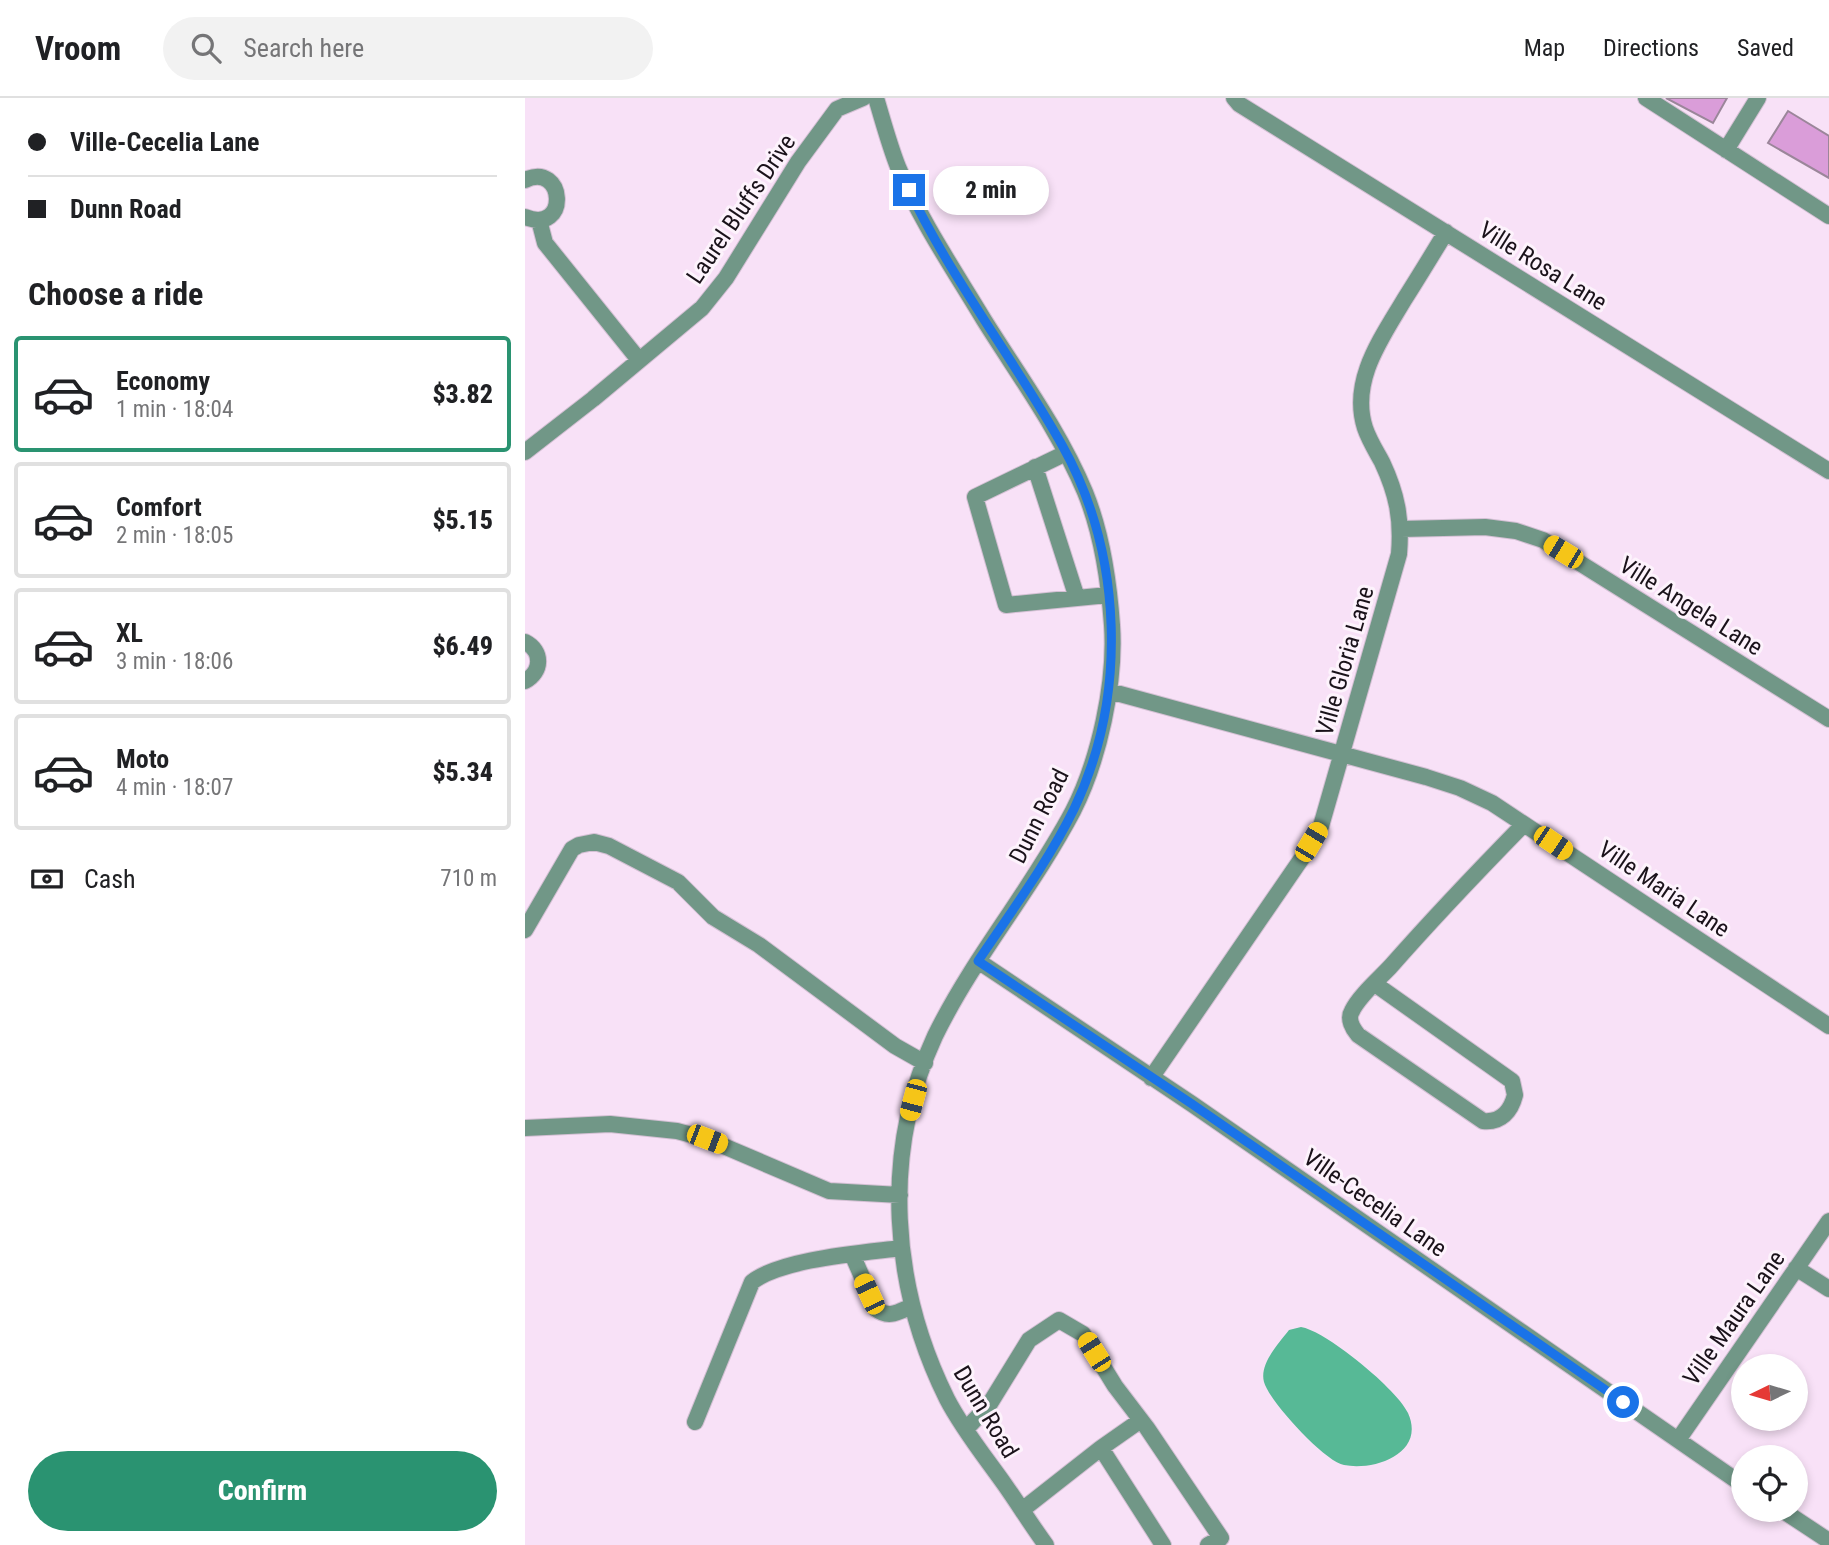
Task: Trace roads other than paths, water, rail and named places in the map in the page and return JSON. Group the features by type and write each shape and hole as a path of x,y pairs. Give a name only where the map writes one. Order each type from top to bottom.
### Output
{"street":[{"name":"Laurel Bluffs Drive","path":"525,453 702,308 732,269 798,162 837,109 863,98"},
{"name":"Dunn Road","path":"876,98 898,167 920,213 1066,453 1095,523 1112,630 1109,691 1101,733 1075,808 1046,859 950,1007 925,1063 908,1119 899,1195 902,1265 912,1306 934,1369 949,1403 1046,1545"},
{"name":"Ville Rosa Lane","path":"1234,98 1829,471"},
{"path":"1726,150 1758,98"},
{"path":"1655,100 1726,150 1829,216"},
{"path":"525,180 537,177 555,188 558,201 552,214 532,219 545,243 639,360"},
{"name":"Ville Gloria Lane","path":"1151,1078 1321,826 1399,554 1401,517 1387,474 1366,431 1360,410 1362,388 1368,364 1381,339 1446,232"},
{"path":"1066,453 975,497 1006,605 1108,596"},
{"path":"1035,467 1077,598"},
{"name":"Ville Angela Lane","path":"1401,529 1485,527 1516,531 1543,540 1829,719"},
{"path":"525,642 535,650 539,664 533,677 525,681"},
{"name":"Ville Maria Lane","path":"1109,691 1460,788 1492,803 1829,1026"},
{"path":"1375,984 1513,1081 1515,1095 1503,1117 1483,1121 1358,1035 1351,1023 1352,1010 1437,913 1524,824"},
{"path":"525,930 572,849 594,842 609,846 678,882 713,917 759,945 895,1045 925,1063"},
{"name":"Ville-Cecelia Lane","path":"978,961 1204,1112 1731,1477"},
{"path":"525,1128 610,1124 677,1131 717,1143 829,1191 899,1195"},
{"name":"Ville Maura Lane","path":"1678,1440 1829,1221"},
{"path":"695,1422 752,1282 761,1274 852,1254 901,1248"},
{"path":"852,1254 876,1310 889,1315 912,1306"},
{"path":"1796,1268 1829,1289"},
{"path":"966,1429 989,1405 1029,1340 1059,1320 1083,1335 1115,1386 1221,1538 1207,1545"},
{"path":"1022,1510 1141,1420"},
{"path":"1101,1448 1163,1545"},
{"path":"1800,1522 1829,1541"}]}
